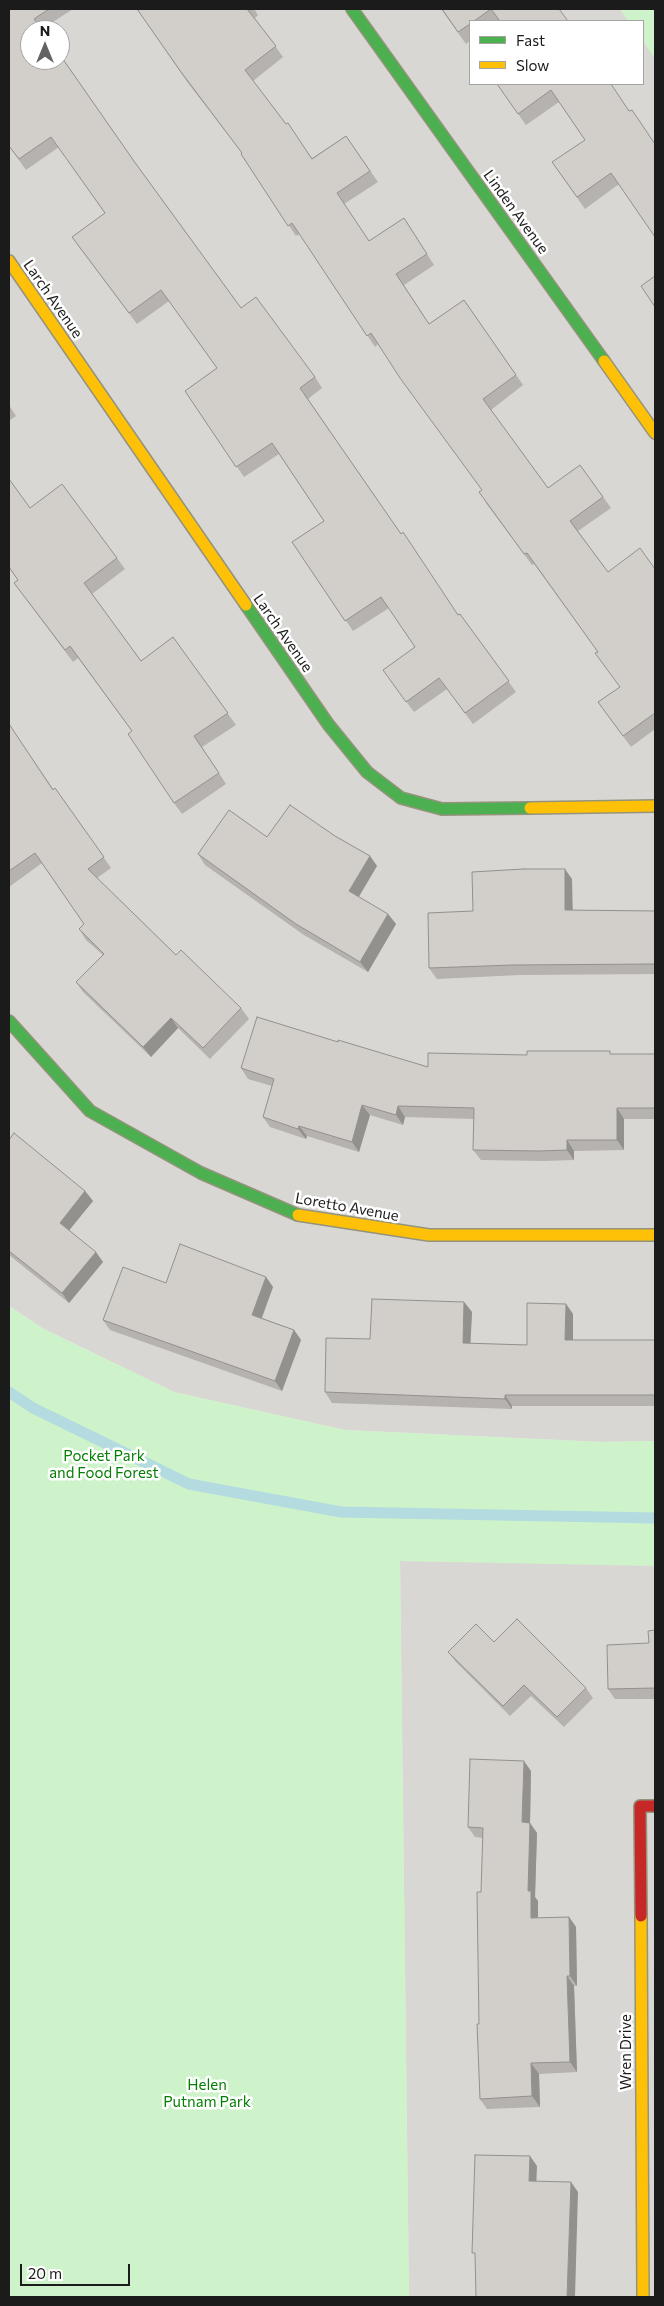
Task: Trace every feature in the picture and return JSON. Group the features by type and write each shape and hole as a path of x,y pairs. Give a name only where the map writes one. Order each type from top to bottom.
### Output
{"street":[{"name":"Linden Avenue","path":"352,9 655,432"},
{"name":"Larch Avenue","path":"9,262 328,724 367,772 401,798 442,810 655,806"},
{"name":"Loretto Avenue","path":"9,1021 90,1111 201,1173 292,1214 429,1235 655,1235"},
{"name":"Wren Drive","path":"643,2297 640,1806 655,1806"}],"shaded area":[{"path":"9,9 655,9 655,1441 602,1442 345,1430 174,1392 42,1328 9,1306"},
{"path":"400,1561 655,1564 655,2297 409,2297"}],"green space":[{"path":"620,9 655,9 655,59 644,42 644,20 627,20"},
{"name":"Helen Putnam Park","path":"9,1306 42,1328 174,1392 345,1430 602,1442 655,1441 655,1566 400,1561 409,2297 9,2297"}],"building":[{"path":"9,9 49,9 35,20 20,20 20,70 70,69 241,308 256,297 315,377 300,388 401,534 403,532 458,615 460,614 509,681 465,713 439,678 406,702 383,670 415,647 381,597 345,621 292,542 324,521 272,443 236,467 185,391 217,368 161,290 129,313 72,237 105,213 51,137 19,159 9,146"},
{"path":"137,9 247,9 276,46 245,70 286,124 288,123 312,159 346,136 370,171 337,193 369,241 404,218 427,254 396,274 429,324 464,300 516,375 483,399 548,488 580,465 603,497 570,521 608,572 640,548 655,569 655,713 623,736 598,702 620,687 595,653 598,652 527,553 524,554 479,492 482,490 400,378 371,333 367,336 292,223 288,226 242,153 181,72"},
{"path":"442,9 491,9 475,20 469,20 469,25 458,32"},
{"path":"491,9 559,9 567,20 499,20"},
{"path":"498,85 612,85 629,111 632,110 655,144 655,237 611,173 577,197 552,162 585,140 551,90 518,114"},
{"path":"655,276 655,307 641,286"},
{"path":"9,479 30,508 62,484 117,558 84,583 141,661 173,637 228,713 194,736 219,773 174,803 128,734 132,731 70,646 65,650 14,583 18,580 9,567"},
{"path":"9,724 53,790 55,788 104,857 88,869 176,955 181,950 241,1008 203,1048 171,1018 143,1047 76,982 104,954 79,929 84,924 35,853 9,871"},
{"path":"290,805 335,836 370,856 349,891 388,914 360,962 296,924 198,854 229,810 267,837"},
{"path":"565,869 565,910 655,911 655,964 513,965 429,968 428,913 473,911 472,872"},
{"path":"257,1017 428,1067 428,1053 527,1055 527,1051 610,1051 610,1054 655,1054 655,1108 617,1108 617,1140 567,1140 567,1150 538,1151 473,1150 474,1108 398,1106 396,1115 362,1105 352,1142 299,1126 298,1129 263,1117 274,1079 241,1068"},
{"path":"14,1133 85,1191 60,1223 96,1252 62,1293 9,1251 9,1140"},
{"path":"180,1244 266,1277 252,1315 294,1330 275,1381 103,1320 123,1267 166,1283"},
{"path":"372,1299 464,1302 463,1343 527,1345 527,1303 566,1304 565,1340 655,1340 655,1395 505,1395 505,1399 325,1392 326,1338 370,1339"},
{"path":"517,1619 586,1688 557,1717 524,1685 503,1706 448,1652 476,1624 494,1642"},
{"path":"655,1630 655,1688 608,1689 607,1645 649,1643 648,1631"},
{"path":"470,1759 524,1761 522,1822 530,1823 528,1891 531,1891 531,1918 569,1917 570,1976 567,1976 570,2062 531,2063 532,2096 480,2099 477,2024 479,2024 477,1892 481,1892 483,1828 468,1827"},
{"path":"475,2155 530,2156 529,2181 571,2182 567,2297 476,2297 475,2253 472,2253"}],"waterway":[{"path":"9,1392 33,1408 189,1484 341,1512 655,1518"}],"traffic: fast":[{"path":"352,9 604,361"},
{"path":"246,605 328,724 367,772 401,798 442,809 530,808"},
{"path":"9,1021 90,1111 201,1173 298,1215"}],"traffic: slow":[{"path":"9,261 246,605"},
{"path":"604,361 655,433"},
{"path":"530,808 655,806"},
{"path":"298,1215 429,1235 655,1235"},
{"path":"641,1916 643,2297"}],"traffic: jam":[{"path":"641,1916 640,1806 655,1806"}],"park label":[{"name":"Pocket Park and Food Forest","path":"104,1464"}]}
